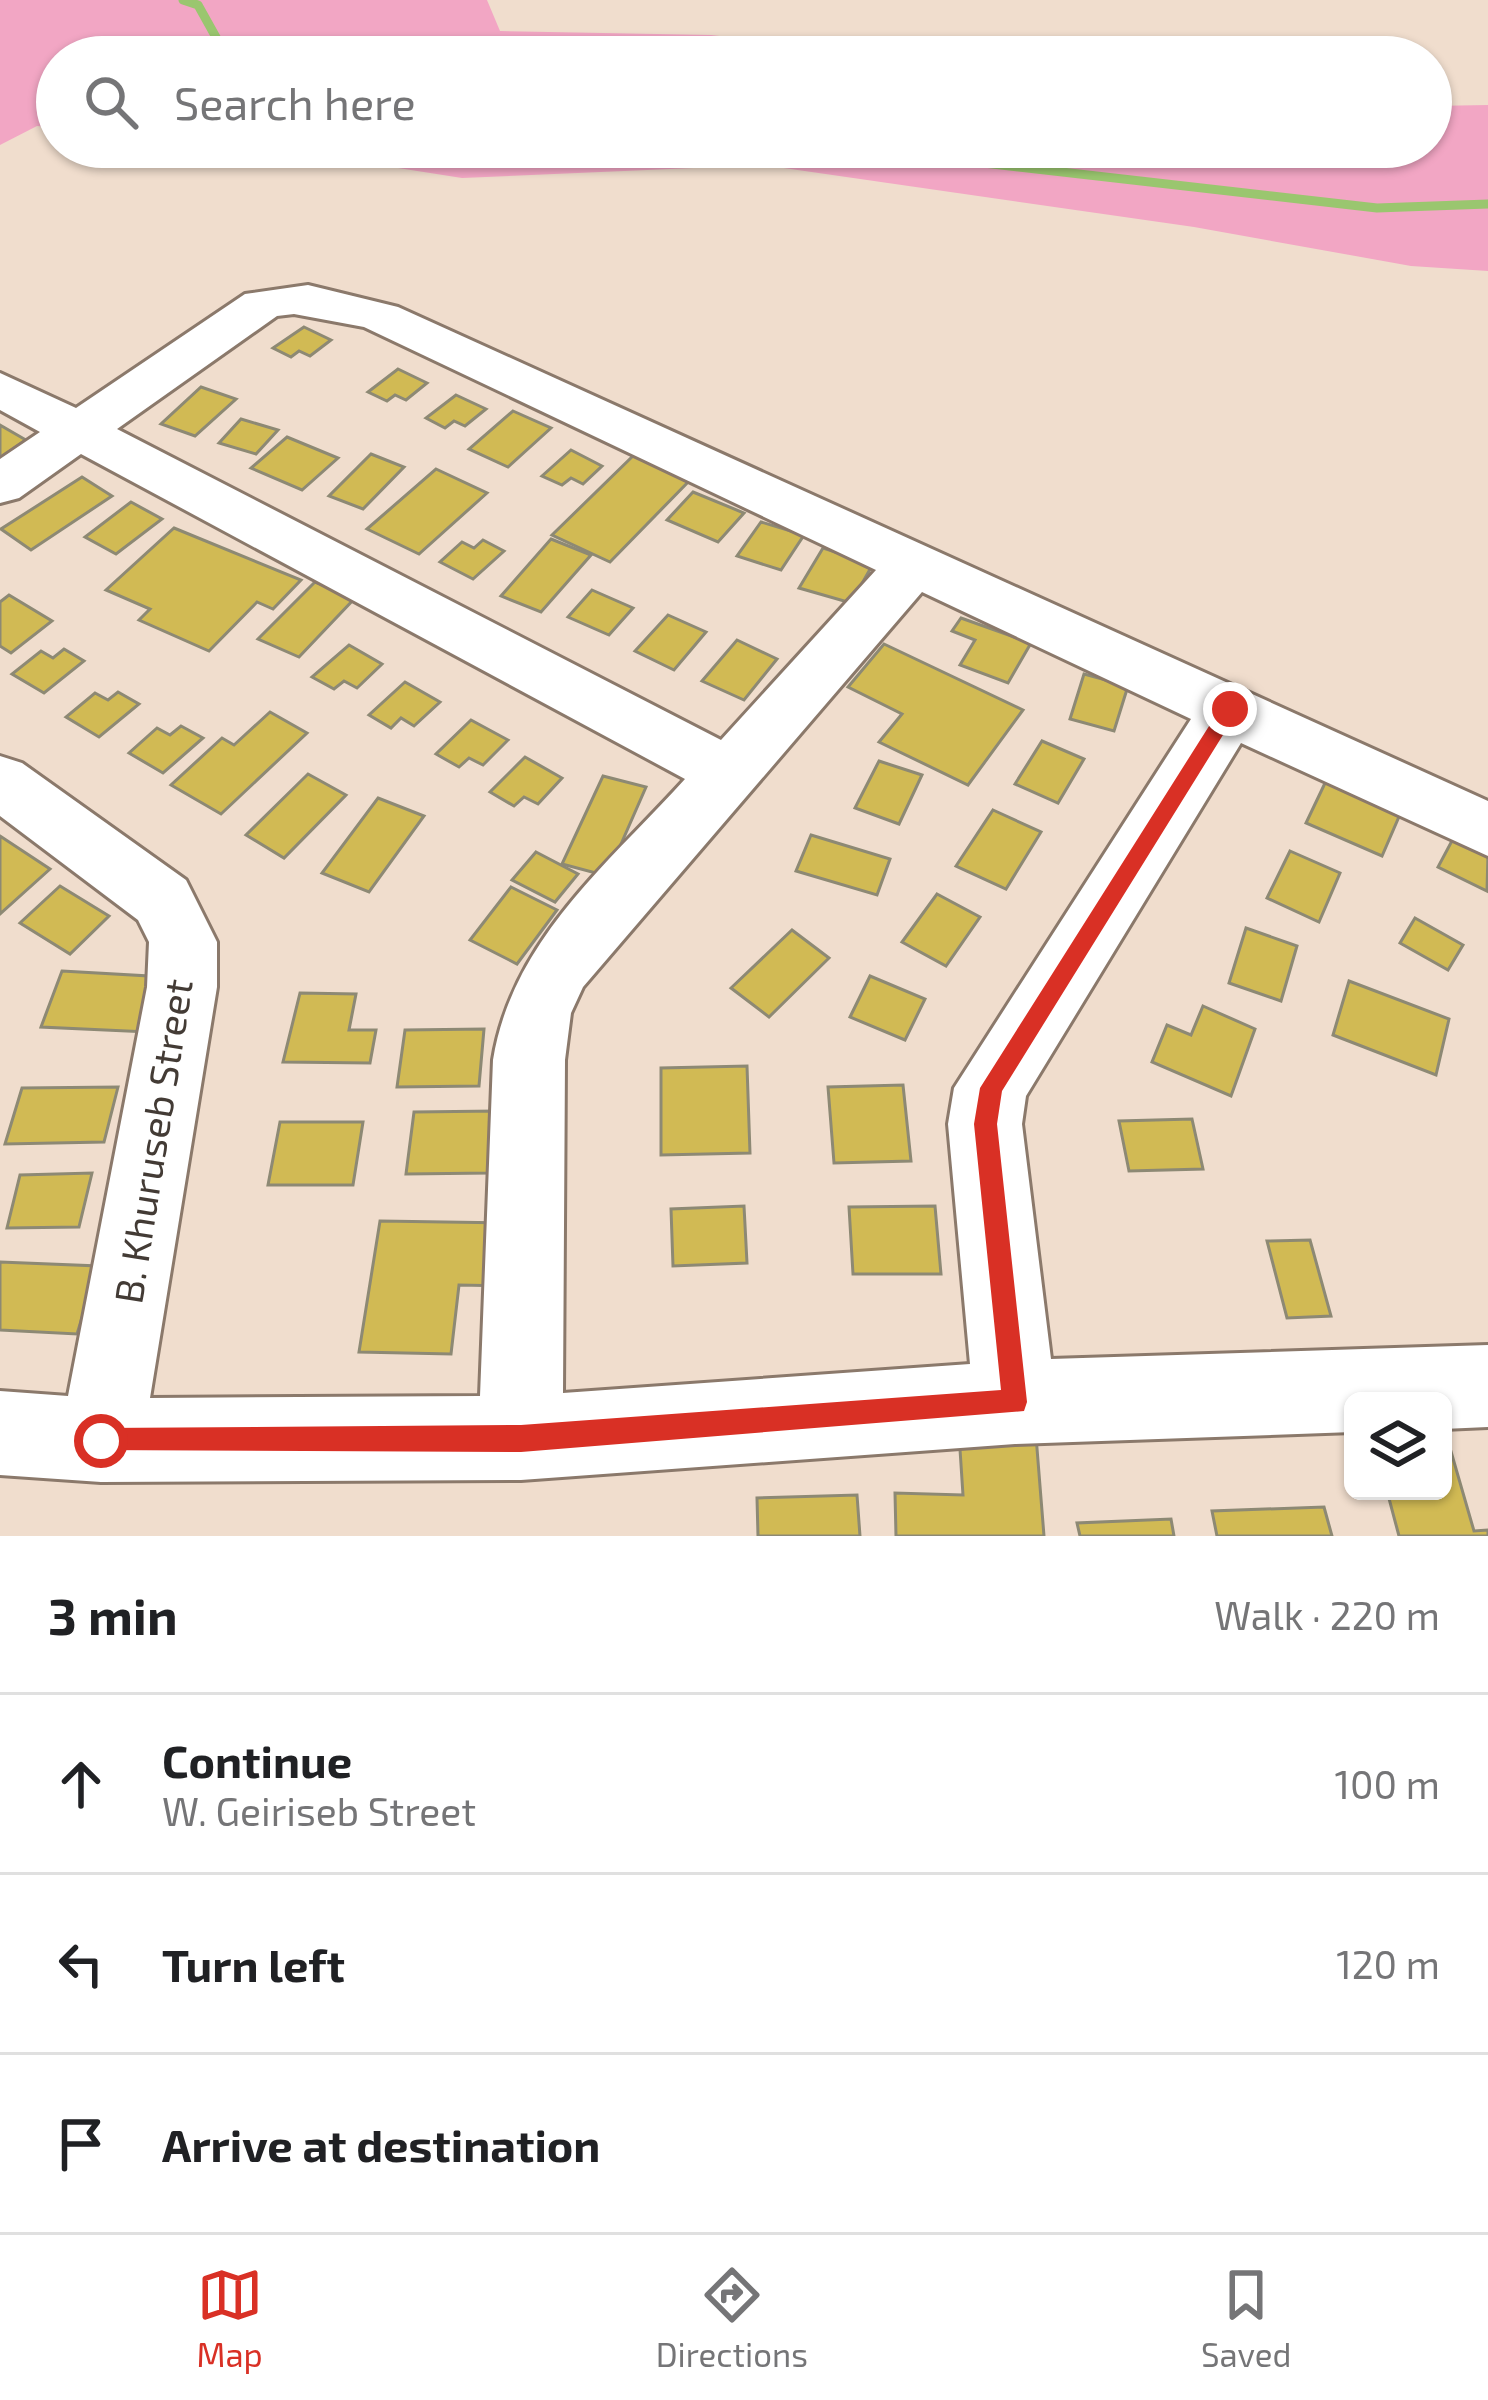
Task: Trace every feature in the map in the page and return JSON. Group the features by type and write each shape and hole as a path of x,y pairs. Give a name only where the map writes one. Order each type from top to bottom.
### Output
{"street":[{"path":"0,485 262,304 296,296 326,299 381,317 1488,830"},
{"path":"0,388 730,774"},
{"path":"521,1438 529,1060 536,1012 559,966 914,565"},
{"path":"1015,1402 985,1124 991,1088 1230,709"},
{"name":"B. Khuruseb Street","path":"0,782 162,901 183,942 182,987 101,1441"},
{"path":"0,1433 101,1441 521,1438 1015,1402 1488,1386"}],"shaded area":[{"path":"0,0 487,0 500,31 719,36 36,36 36,127 0,145"},
{"path":"1488,105 1488,271 1411,266 1194,227 784,168 1452,168 1452,106"},
{"path":"398,168 694,168 462,178"}],"building":[{"path":"304,327 331,340 310,356 299,351 291,357 273,348"},
{"path":"398,369 427,383 406,400 395,395 387,401 368,392"},
{"path":"201,387 236,399 195,436 161,424"},
{"path":"456,395 486,409 465,426 454,421 445,428 426,418"},
{"path":"513,411 551,428 508,467 469,449"},
{"path":"241,419 278,430 256,454 219,443"},
{"path":"0,425 26,440 0,458"},
{"path":"287,437 338,458 302,490 251,468"},
{"path":"571,450 602,466 583,484 571,478 562,485 542,476"},
{"path":"371,454 404,467 363,509 329,496"},
{"path":"635,454 692,478 610,562 552,535"},
{"path":"436,469 487,493 419,554 367,529"},
{"path":"82,477 112,496 31,550 1,529"},
{"path":"693,492 744,513 718,542 667,520"},
{"path":"131,502 162,519 116,554 85,537"},
{"path":"761,522 804,535 781,570 737,556"},
{"path":"174,528 301,580 273,609 257,602 209,651 139,620 150,609 106,590"},
{"path":"551,539 591,555 541,612 501,596"},
{"path":"483,540 504,551 473,579 440,562 462,542 474,548"},
{"path":"823,548 873,564 851,603 799,588"},
{"path":"315,582 355,598 299,657 258,639"},
{"path":"592,590 633,608 609,635 568,617"},
{"path":"9,595 52,621 11,653 0,646 0,602"},
{"path":"668,615 706,632 674,670 635,651"},
{"path":"961,618 1031,643 1008,683 960,665 975,640 952,631"},
{"path":"737,640 777,659 744,700 702,681"},
{"path":"884,644 1023,710 968,785 879,742 902,714 848,687"},
{"path":"349,645 382,664 357,688 344,681 334,689 312,677"},
{"path":"64,649 84,661 44,693 12,674 41,651 53,658"},
{"path":"1084,674 1128,686 1114,731 1070,719"},
{"path":"405,682 440,702 414,726 401,718 391,728 369,715"},
{"path":"118,692 139,704 99,737 66,717 95,693 108,700"},
{"path":"270,712 307,733 221,814 171,785 222,738 234,745"},
{"path":"471,720 508,740 483,765 469,758 459,767 436,754"},
{"path":"181,726 203,738 163,773 129,753 157,728 170,735"},
{"path":"1042,741 1084,759 1058,803 1015,784"},
{"path":"525,757 562,778 538,804 524,797 514,806 490,792"},
{"path":"879,761 922,775 899,824 855,808"},
{"path":"308,774 346,795 284,858 246,835"},
{"path":"603,776 646,787 607,876 562,864"},
{"path":"1326,781 1401,812 1382,856 1306,823"},
{"path":"378,798 424,816 369,892 322,873"},
{"path":"993,810 1041,832 1006,889 956,866"},
{"path":"811,835 890,859 877,895 796,871"},
{"path":"0,836 50,869 0,914"},
{"path":"1454,837 1488,853 1487,891 1438,867"},
{"path":"1290,851 1340,873 1319,922 1267,898"},
{"path":"536,852 578,874 555,902 512,880"},
{"path":"60,886 109,916 70,954 20,923"},
{"path":"511,887 557,910 517,964 470,940"},
{"path":"937,894 980,917 946,966 902,942"},
{"path":"1415,918 1463,945 1448,970 1400,943"},
{"path":"1246,928 1297,946 1281,1001 1229,983"},
{"path":"792,930 829,958 769,1017 731,988"},
{"path":"62,971 166,977 148,1032 41,1027"},
{"path":"870,976 925,999 905,1040 850,1017"},
{"path":"1349,981 1449,1019 1436,1075 1333,1035"},
{"path":"300,993 356,994 349,1030 376,1030 370,1063 283,1062"},
{"path":"1203,1006 1255,1029 1231,1096 1152,1062 1167,1025 1191,1035"},
{"path":"484,1029 479,1086 397,1087 405,1030"},
{"path":"747,1066 750,1153 661,1155 661,1068"},
{"path":"903,1085 911,1161 834,1163 828,1087"},
{"path":"118,1087 104,1142 5,1144 22,1088"},
{"path":"496,1111 490,1173 406,1174 414,1112"},
{"path":"1192,1119 1203,1169 1129,1171 1119,1121"},
{"path":"280,1122 363,1122 353,1185 268,1185"},
{"path":"92,1173 79,1227 7,1228 20,1175"},
{"path":"744,1206 747,1263 673,1266 671,1209"},
{"path":"935,1206 941,1274 853,1274 849,1207"},
{"path":"380,1221 515,1223 509,1286 459,1285 451,1354 359,1352"},
{"path":"1310,1240 1331,1316 1287,1318 1267,1241"},
{"path":"0,1262 98,1266 77,1334 0,1330"},
{"path":"959,1434 1036,1436 1044,1536 896,1536 895,1493 963,1495"},
{"path":"1452,1455 1474,1531 1488,1530 1488,1536 1399,1536 1389,1500 1452,1500"},
{"path":"857,1495 860,1536 758,1536 757,1498"},
{"path":"1324,1507 1332,1536 1217,1536 1212,1511"},
{"path":"1171,1519 1174,1536 1080,1536 1077,1523"}],"waterway":[{"path":"183,0 198,5 215,36"},
{"path":"1027,168 1377,208 1488,204"}],"route":[{"path":"101,1441 521,1438 1015,1402 985,1124 991,1088 1230,709"}]}
